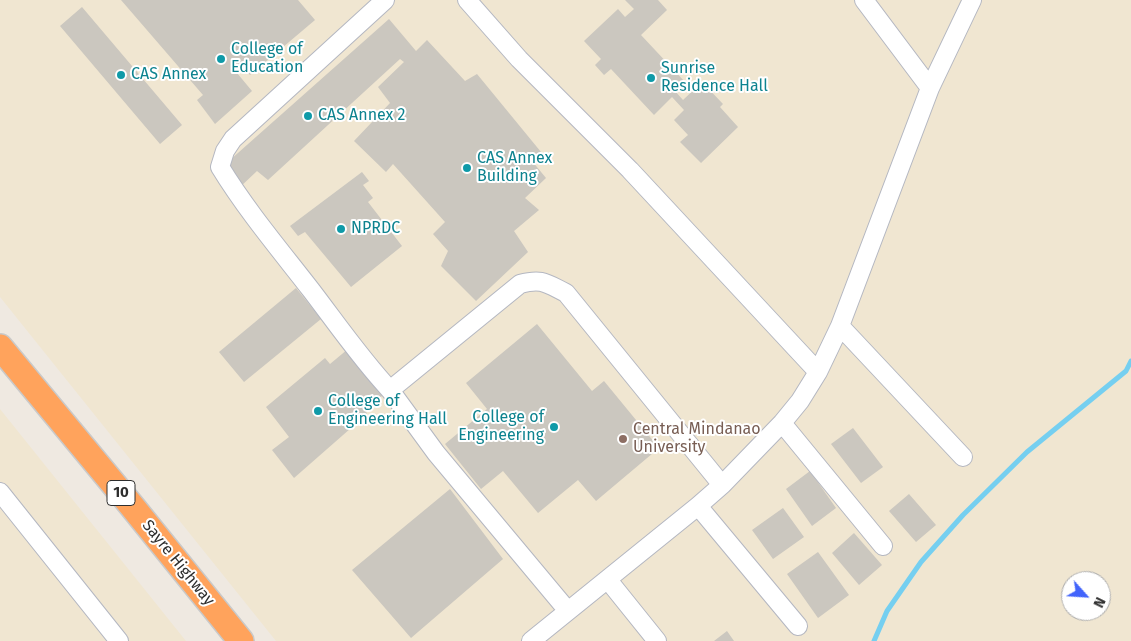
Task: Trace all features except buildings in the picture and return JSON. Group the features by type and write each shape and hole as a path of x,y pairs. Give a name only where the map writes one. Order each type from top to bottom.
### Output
{"highway":[{"name":"Sayre Highway","path":"0,347 241,641"}],"street":[{"path":"385,0 233,139 225,151 220,167 238,198 312,291 344,335 390,390 436,453 568,611"},
{"path":"467,0 519,59 630,170 818,372"},
{"path":"864,0 930,88"},
{"path":"531,641 722,485 782,423 800,401 818,372 840,326 930,88 972,0"},
{"path":"390,390 520,284 535,280 542,282 566,293 722,485"},
{"path":"840,326 963,457"},
{"path":"782,423 883,546"},
{"path":"0,492 119,641"},
{"path":"698,506 798,626"},
{"path":"608,580 657,641"}],"shaded area":[{"name":"Central Mindanao University","path":"0,0 1131,0 1131,641 276,641 0,297"},
{"path":"0,409 186,641 0,641"}],"waterway":[{"path":"874,641 887,611 921,562 963,515 1027,452 1126,371 1131,361"}],"place":[{"name":"College of Education","path":"221,59"},
{"name":"CAS Annex","path":"121,75"},
{"name":"Sunrise Residence Hall","path":"651,78"},
{"name":"CAS Annex 2","path":"308,116"},
{"name":"CAS Annex Building","path":"467,168"},
{"name":"NPRDC","path":"341,229"},
{"name":"College of Engineering Hall","path":"318,411"},
{"name":"College of Engineering","path":"554,427"},
{"name":"Central Mindanao University","path":"623,439"}]}
